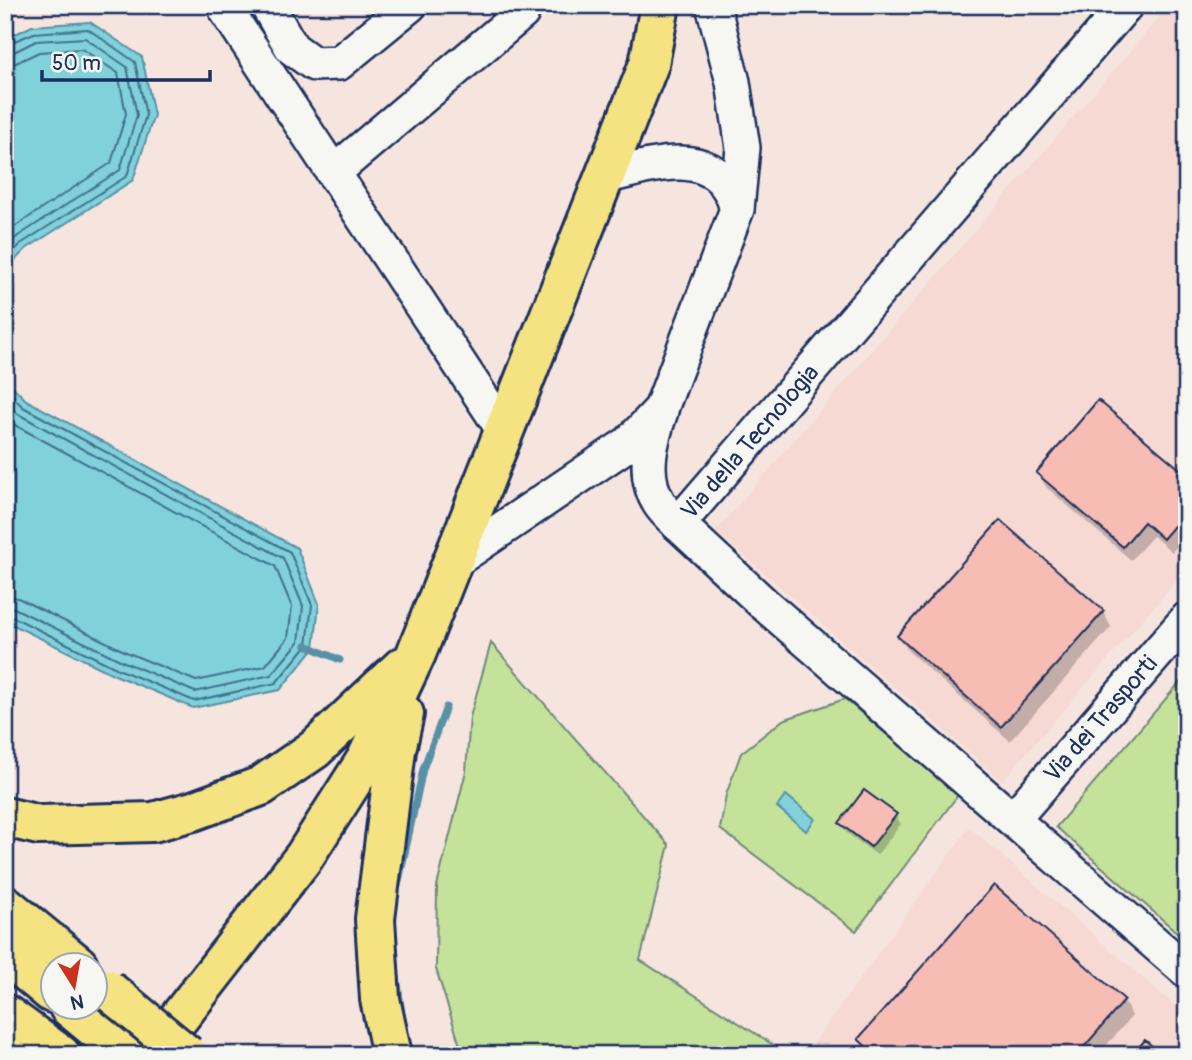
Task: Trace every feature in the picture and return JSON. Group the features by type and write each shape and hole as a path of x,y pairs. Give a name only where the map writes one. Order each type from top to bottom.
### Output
{"highway":[{"path":"150,1055 304,857 366,760 416,654 649,64 660,5"},
{"path":"5,817 39,825 153,822 193,811 261,786 315,749 416,654"},
{"path":"392,1055 380,999 374,919 396,750 416,654"},
{"path":"5,905 61,951"},
{"path":"5,954 38,981"},
{"path":"108,990 187,1055"},
{"path":"5,1014 57,1052"},
{"path":"87,1021 127,1055"}],"street":[{"path":"225,5 504,431"},
{"path":"267,5 292,48 314,64 339,63 410,5"},
{"path":"678,524 658,502 650,474 650,445 661,409 737,209 743,148 733,82 713,5"},
{"name":"Via della Tecnologia","path":"1126,5 678,524 763,603 1187,971"},
{"path":"333,173 522,13"},
{"path":"604,177 665,163 695,164 714,173 729,188 737,209"},
{"path":"453,562 629,443 661,409"},
{"name":"Via dei Trasporti","path":"1013,819 1187,619"}],"shaded area":[{"path":"1170,5 1187,5 1187,569 1002,781 716,531"},
{"path":"969,827 1187,1016 1187,1055 805,1055"}],"green space":[{"path":"491,643 669,845 640,960 789,1055 463,1055 436,969 437,886 466,771 470,717"},
{"path":"1187,674 1187,941 1056,827"},
{"path":"845,699 958,795 856,931 720,829 726,795 741,753 783,720","holes":["864,790 896,814 871,847 840,823"]}],"water":[{"path":"90,22 142,57 154,115 133,180 26,249 5,270 5,39 32,26"},
{"path":"5,379 26,400 297,548 319,604 314,648 280,690 193,708 115,675 5,621"},
{"path":"786,795 815,819 806,831 777,807"}],"building":[{"path":"1098,400 1187,475 1187,511 1163,539 1144,522 1123,547 1036,473"},
{"path":"1000,520 1104,611 1001,727 897,636"},
{"path":"864,790 897,814 871,847 839,823"},
{"path":"994,885 1125,1000 1077,1055 875,1055 858,1039"},
{"path":"1145,1040 1163,1055 1132,1055"}],"waterway":[{"path":"306,645 340,660"},
{"path":"398,886 423,769 446,707"},
{"path":"397,977 402,1014"},
{"path":"406,1040 414,1055"}]}
